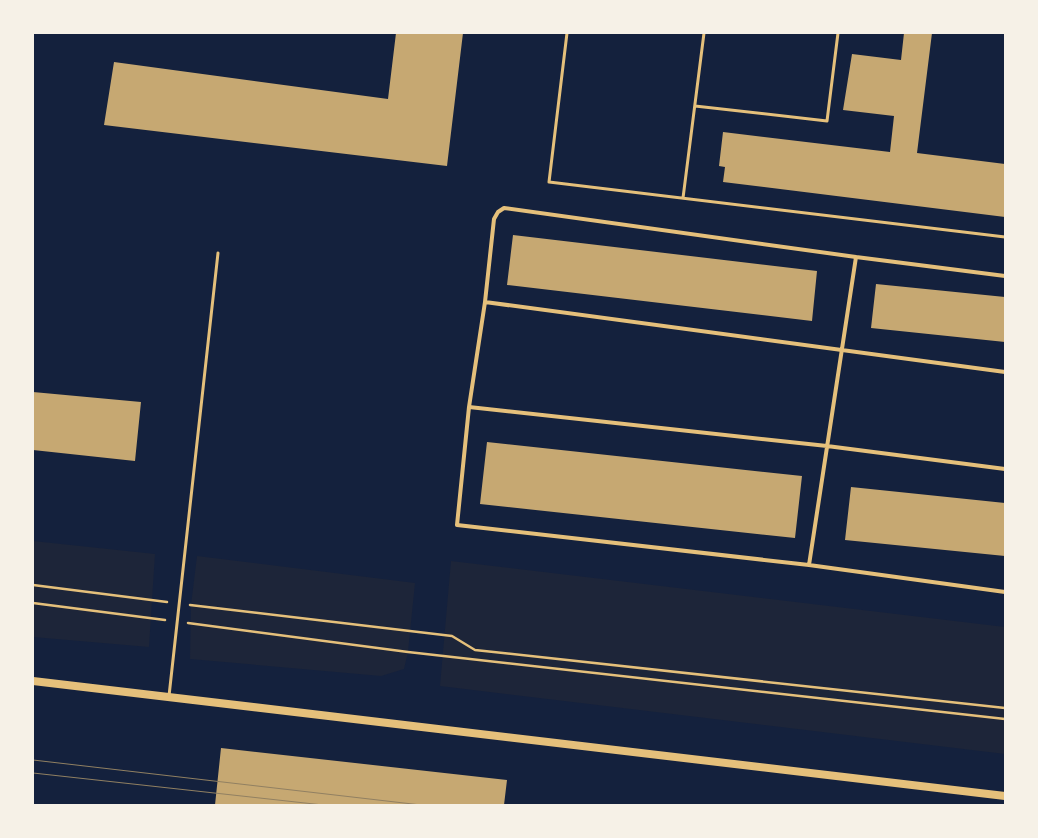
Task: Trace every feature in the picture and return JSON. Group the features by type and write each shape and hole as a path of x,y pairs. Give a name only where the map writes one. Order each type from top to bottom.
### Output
{"main road":[{"path":"33,681 1005,796"}],"street":[{"path":"1005,276 856,257 504,208 498,212 494,218 485,302 469,407 457,525 809,565 1005,592"},
{"path":"809,565 856,257"},
{"path":"485,302 1005,372"},
{"path":"469,407 827,446 1005,469"}],"lane":[{"path":"567,33 549,182 1005,237"},
{"path":"683,198 704,33"},
{"path":"695,106 827,122 838,33"},
{"path":"169,698 218,253"}],"path":[{"path":"33,585 179,604 452,636 475,650 1005,708"},
{"path":"33,603 408,652 1005,719"}],"shaded area":[{"path":"33,541 155,554 149,647 33,637"},
{"path":"197,556 415,583 408,652 404,669 381,676 190,659 191,605"},
{"path":"451,561 1005,627 1005,754 440,686"}],"building":[{"path":"396,33 463,33 447,166 104,125 114,62 388,99"},
{"path":"904,33 932,33 917,153 1005,164 1005,217 723,182 725,167 719,166 723,132 890,152 894,116 843,110 852,54 901,60"},
{"path":"513,235 817,271 812,321 507,285"},
{"path":"876,284 1005,297 1005,342 871,328"},
{"path":"33,392 141,402 135,461 33,450"},
{"path":"487,442 802,476 795,538 480,504"},
{"path":"851,487 1005,503 1005,556 845,540"},
{"path":"221,748 507,780 504,805 215,805"}],"tram line":[{"path":"33,760 421,805"},
{"path":"33,773 323,805"}]}
